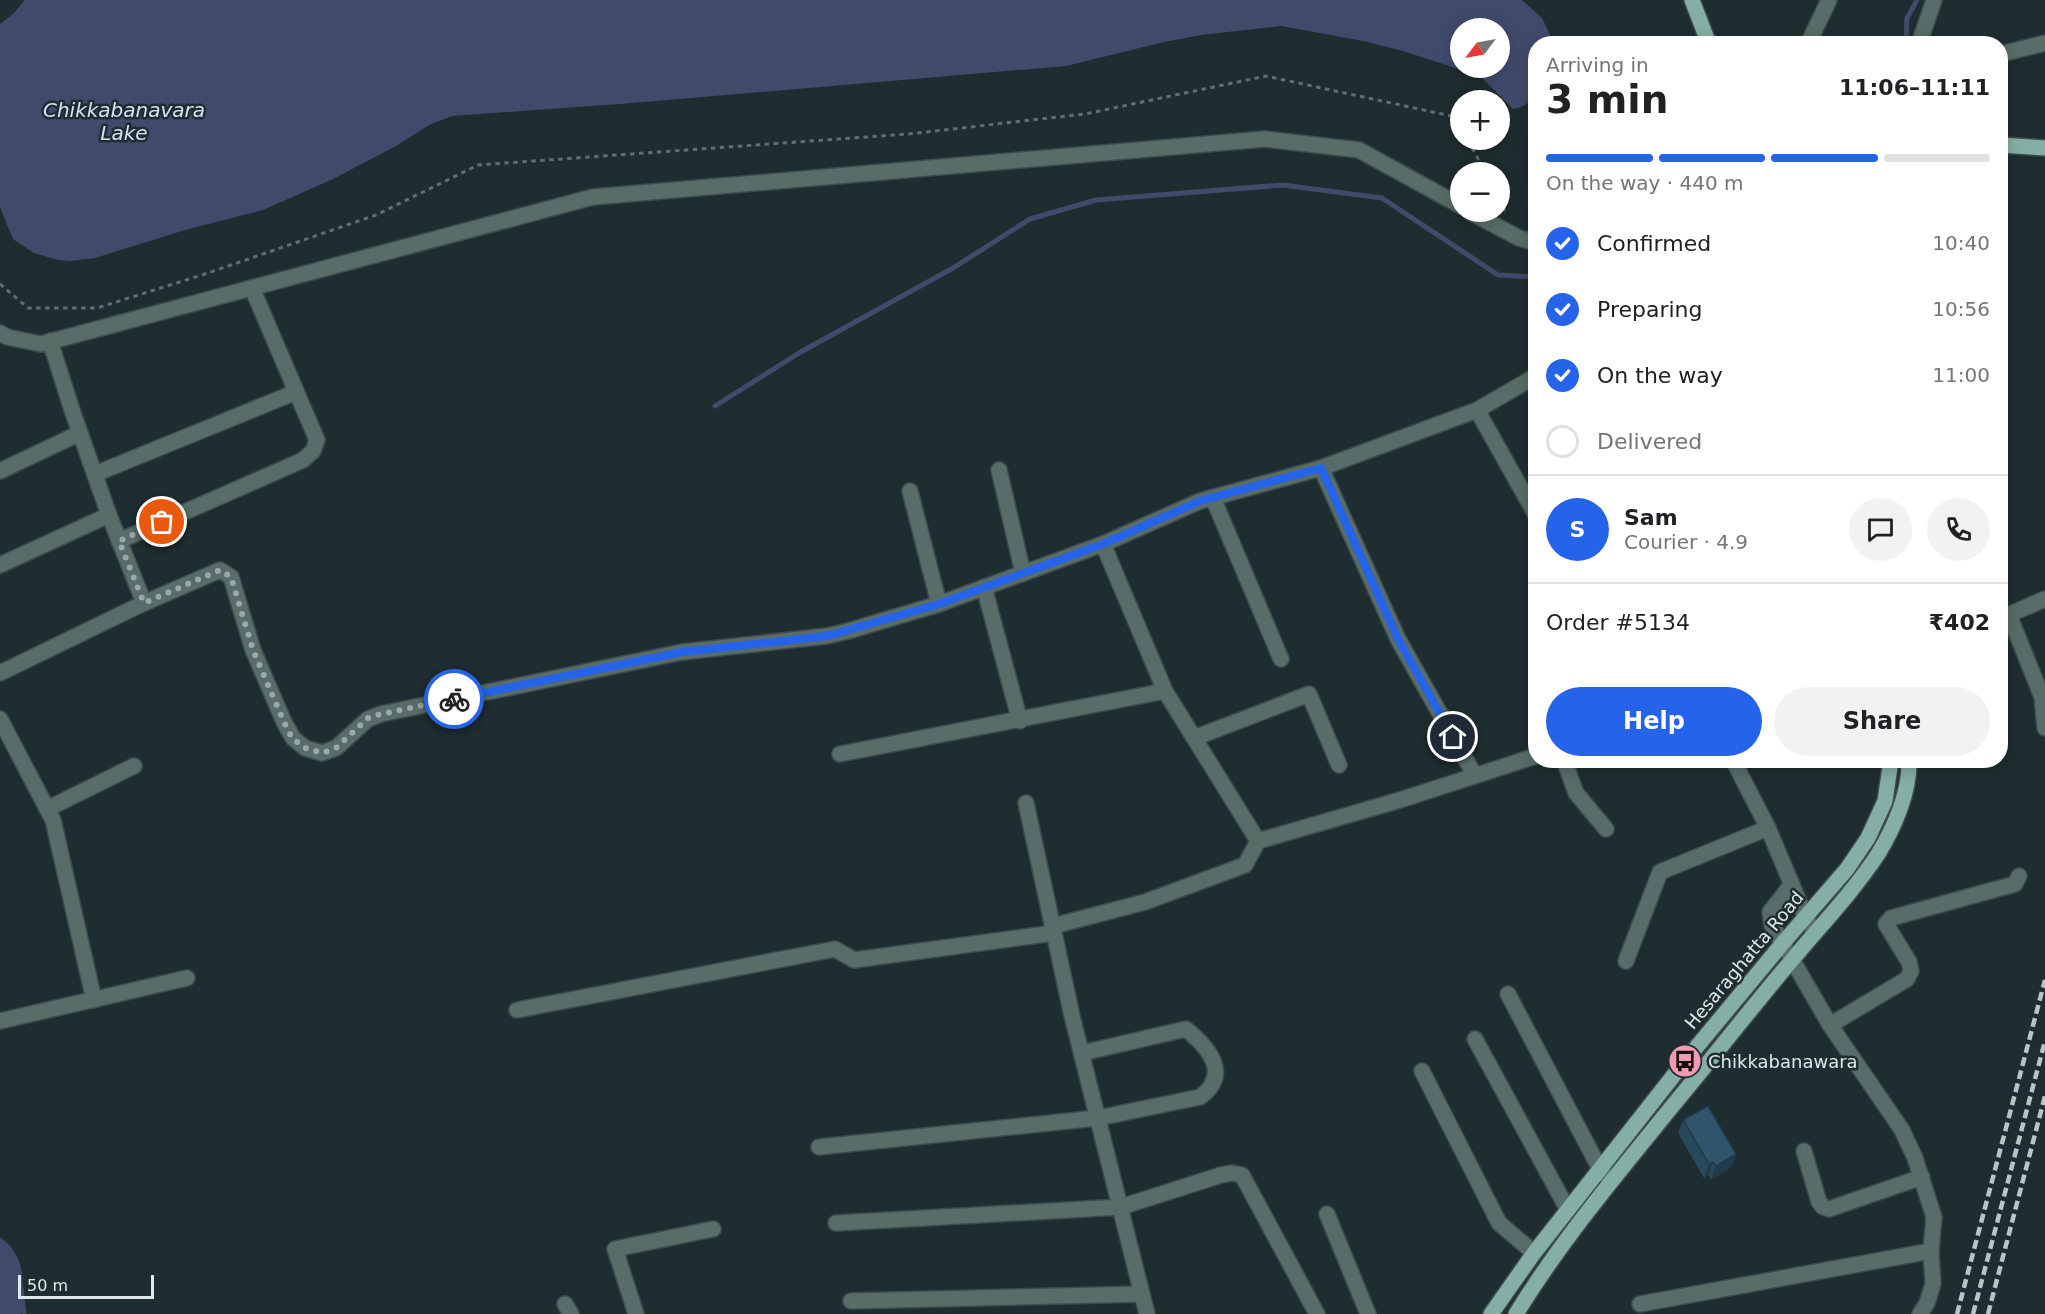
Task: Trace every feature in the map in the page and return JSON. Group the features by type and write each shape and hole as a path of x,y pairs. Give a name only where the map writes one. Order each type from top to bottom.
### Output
{"main road":[{"path":"1692,0 1706,36"},
{"path":"2008,145 2045,148"},
{"name":"Hesaraghatta Road","path":"1491,1314 1568,1210 1606,1176 1685,1061 1847,869 1868,838 1885,801 1890,768"},
{"path":"1516,1314 1606,1176 1815,933 1877,854 1894,823 1909,768"}],"street":[{"path":"1812,36 1828,0"},
{"path":"1922,36 1934,0"},
{"path":"1820,36 1821,20"},
{"path":"2008,52 2045,43"},
{"path":"0,333 7,338 41,344 593,197 1265,139 1359,150 1450,200"},
{"path":"1489,222 1528,241"},
{"path":"119,541 303,460 313,451 316,440 252,288"},
{"path":"50,341 109,514 144,603"},
{"path":"0,673 144,603 220,570 231,577 253,650 292,738 305,748 322,753 336,748 368,718 381,714 682,652 827,636 939,604 1103,544 1200,501 1321,468 1477,410 1528,381"},
{"path":"95,474 296,392"},
{"path":"1477,410 1528,501"},
{"path":"0,471 80,433"},
{"path":"1321,468 1398,639 1475,776"},
{"path":"999,470 1023,573"},
{"path":"910,491 939,604"},
{"path":"1213,498 1281,659"},
{"path":"0,565 109,514"},
{"path":"1103,544 1165,691 1258,841"},
{"path":"984,587 1020,721"},
{"path":"2008,615 2045,599"},
{"path":"2008,623 2042,697 2045,728"},
{"path":"840,754 1020,721 1165,691"},
{"path":"1194,738 1309,694 1339,765"},
{"path":"0,719 53,820 94,999"},
{"path":"517,1010 835,949 854,960 1054,930 1145,902 1245,865 1258,841 1400,800 1528,759"},
{"path":"47,808 134,766"},
{"path":"1567,768 1576,793 1606,829"},
{"path":"1736,768 1768,828 1805,916 1815,933"},
{"path":"1026,803 1082,1053 1147,1314"},
{"path":"1626,961 1660,872 1768,828"},
{"path":"1830,1025 1907,979 1911,971 1909,962 1886,924 1892,918 2015,884 2019,876"},
{"path":"1792,884 1770,912 1772,925 1830,1025 1902,1130 1922,1177 1934,1217 1931,1251 1933,1284 1920,1314"},
{"path":"0,1021 187,978"},
{"path":"1508,994 1606,1176"},
{"path":"819,1147 1098,1118 1200,1097 1209,1090 1214,1080 1215,1062 1202,1042 1186,1029 1082,1053"},
{"path":"1475,1039 1568,1210"},
{"path":"1422,1071 1499,1223 1534,1253"},
{"path":"1804,1151 1819,1202 1823,1207 1829,1209 1922,1177"},
{"path":"836,1223 1120,1207 1232,1173 1242,1175 1317,1314"},
{"path":"1327,1214 1368,1314"},
{"path":"636,1314 615,1249 713,1229"},
{"path":"1640,1304 1931,1251"},
{"path":"851,1301 1142,1294"}],"water":[{"name":"Chikkabanavara Lake","path":"25,0 1522,0 1542,18 1551,36 1528,36 1528,102 1513,109 1510,106 1510,90 1494,90 1482,78 1510,78 1510,18 1450,18 1450,66 1363,41 1282,26 1201,35 1066,66 452,116 429,125 396,146 333,179 263,210 185,230 95,258 58,260 34,253 13,239 0,207 0,24"},
{"path":"0,1237 15,1254 22,1272 21,1314 0,1314"}],"building":[{"path":"1708,1106 1736,1154 1716,1166 1713,1162 1709,1164 1683,1120"}],"waterway":[{"path":"1906,36 1907,18 1917,0"},
{"path":"715,406 799,353 953,268 1030,219 1096,200 1283,185 1382,198 1498,275 1528,277"},
{"path":"21,1288 24,1314"}],"railway":[{"path":"1957,1314 2045,980"},
{"path":"1973,1314 2045,1041"},
{"path":"1988,1314 2045,1096"}],"way so far":[{"path":"162,522 119,541 144,603 220,570 231,577 253,650 284,722 292,738 305,748 322,753 336,748 368,718 454,699"}],"place":[{"name":"Chikkabanawara","path":"1685,1061"}],"route":[{"path":"454,699 682,652 827,636 848,631 939,604 1103,544 1200,501 1321,468 1398,639 1453,737"}]}
